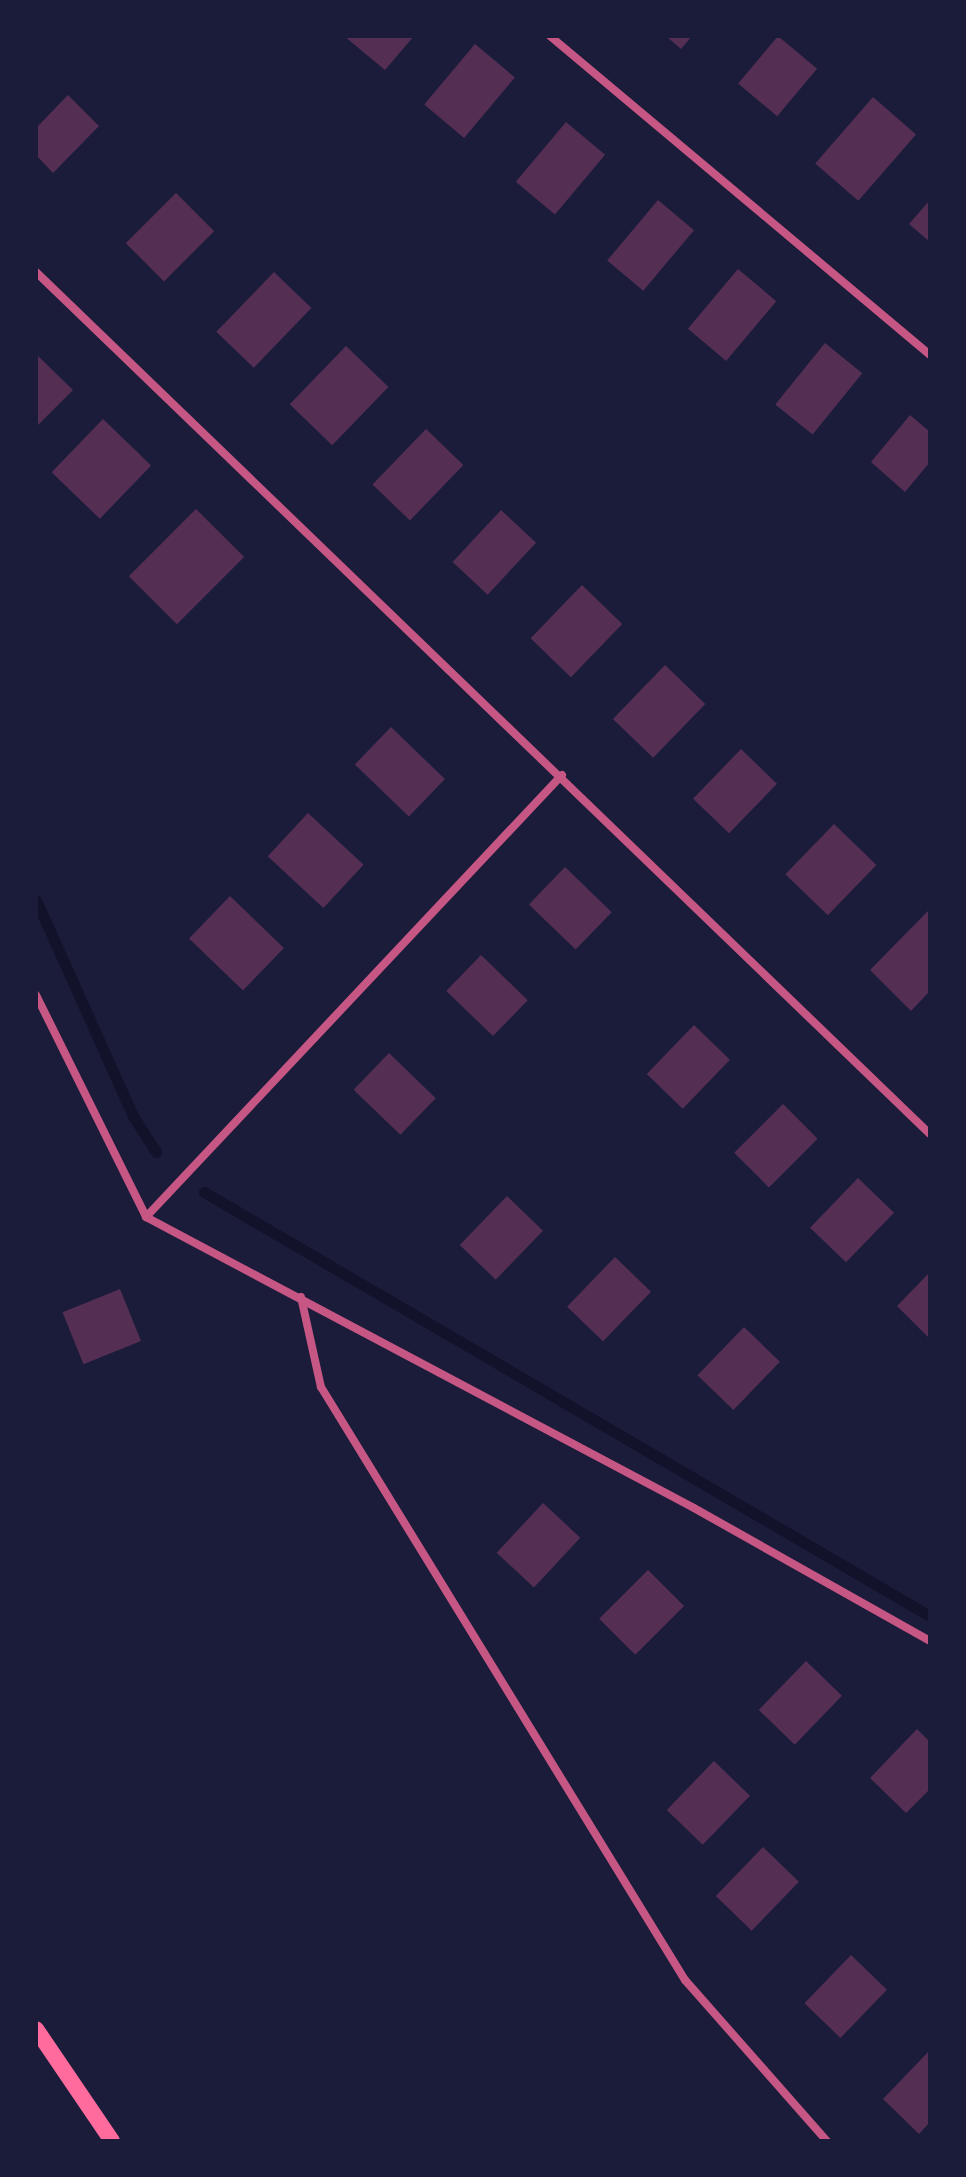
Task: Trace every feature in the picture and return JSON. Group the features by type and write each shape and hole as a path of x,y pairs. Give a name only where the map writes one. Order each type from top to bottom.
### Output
{"main road":[{"path":"36,2029 112,2141"}],"street":[{"path":"550,36 930,355"},
{"path":"36,272 562,775 930,1134"},
{"path":"146,1217 562,775"},
{"path":"36,995 146,1217 301,1297 930,1641"},
{"path":"301,1297 321,1387 685,1980 827,2141"}],"building":[{"path":"344,36 414,36 385,70"},
{"path":"666,36 692,36 681,49"},
{"path":"778,36 817,69 777,116 738,83"},
{"path":"475,44 515,77 464,138 424,105"},
{"path":"68,95 99,126 53,173 36,155 36,128"},
{"path":"873,97 916,134 858,201 815,163"},
{"path":"566,122 605,155 555,215 516,182"},
{"path":"176,193 214,231 164,281 126,243"},
{"path":"658,200 694,230 643,291 607,261"},
{"path":"930,200 930,242 909,224"},
{"path":"738,269 776,301 726,361 688,329"},
{"path":"274,272 311,308 254,368 216,332"},
{"path":"825,343 862,373 813,435 775,404"},
{"path":"346,346 388,387 332,445 290,404"},
{"path":"36,354 73,390 36,427"},
{"path":"910,415 930,432 930,462 905,492 871,462"},
{"path":"103,419 151,466 100,519 52,472"},
{"path":"426,429 463,465 410,521 373,484"},
{"path":"196,509 244,557 177,624 129,576"},
{"path":"501,510 536,543 488,595 453,562"},
{"path":"582,585 622,624 571,677 531,638"},
{"path":"665,665 705,704 653,758 613,719"},
{"path":"391,727 445,779 409,817 355,764"},
{"path":"741,749 777,784 729,833 693,799"},
{"path":"308,813 364,865 323,908 268,856"},
{"path":"834,824 876,865 828,915 785,874"},
{"path":"565,867 612,912 576,950 529,904"},
{"path":"230,896 284,948 243,991 189,938"},
{"path":"928,911 930,991 911,1011 870,970"},
{"path":"481,955 528,1000 493,1036 446,991"},
{"path":"694,1025 730,1060 683,1109 647,1074"},
{"path":"389,1053 436,1098 400,1135 354,1090"},
{"path":"783,1104 818,1139 769,1187 734,1153"},
{"path":"858,1178 894,1213 846,1262 810,1228"},
{"path":"507,1196 543,1231 496,1280 460,1245"},
{"path":"615,1257 651,1292 603,1341 567,1307"},
{"path":"930,1272 930,1339 897,1306"},
{"path":"120,1289 141,1341 83,1364 63,1312"},
{"path":"744,1327 780,1362 733,1410 697,1375"},
{"path":"543,1503 580,1538 534,1588 497,1553"},
{"path":"648,1570 684,1606 635,1655 599,1619"},
{"path":"806,1661 842,1696 795,1745 759,1710"},
{"path":"917,1729 930,1742 930,1789 906,1813 870,1778"},
{"path":"714,1761 750,1796 703,1845 667,1810"},
{"path":"763,1847 799,1882 752,1931 716,1896"},
{"path":"851,1955 887,1990 840,2038 804,2003"},
{"path":"930,2050 930,2122 919,2134 883,2099"}],"waterway":[{"path":"36,900 133,1116 156,1152"},
{"path":"204,1192 930,1616"}]}
